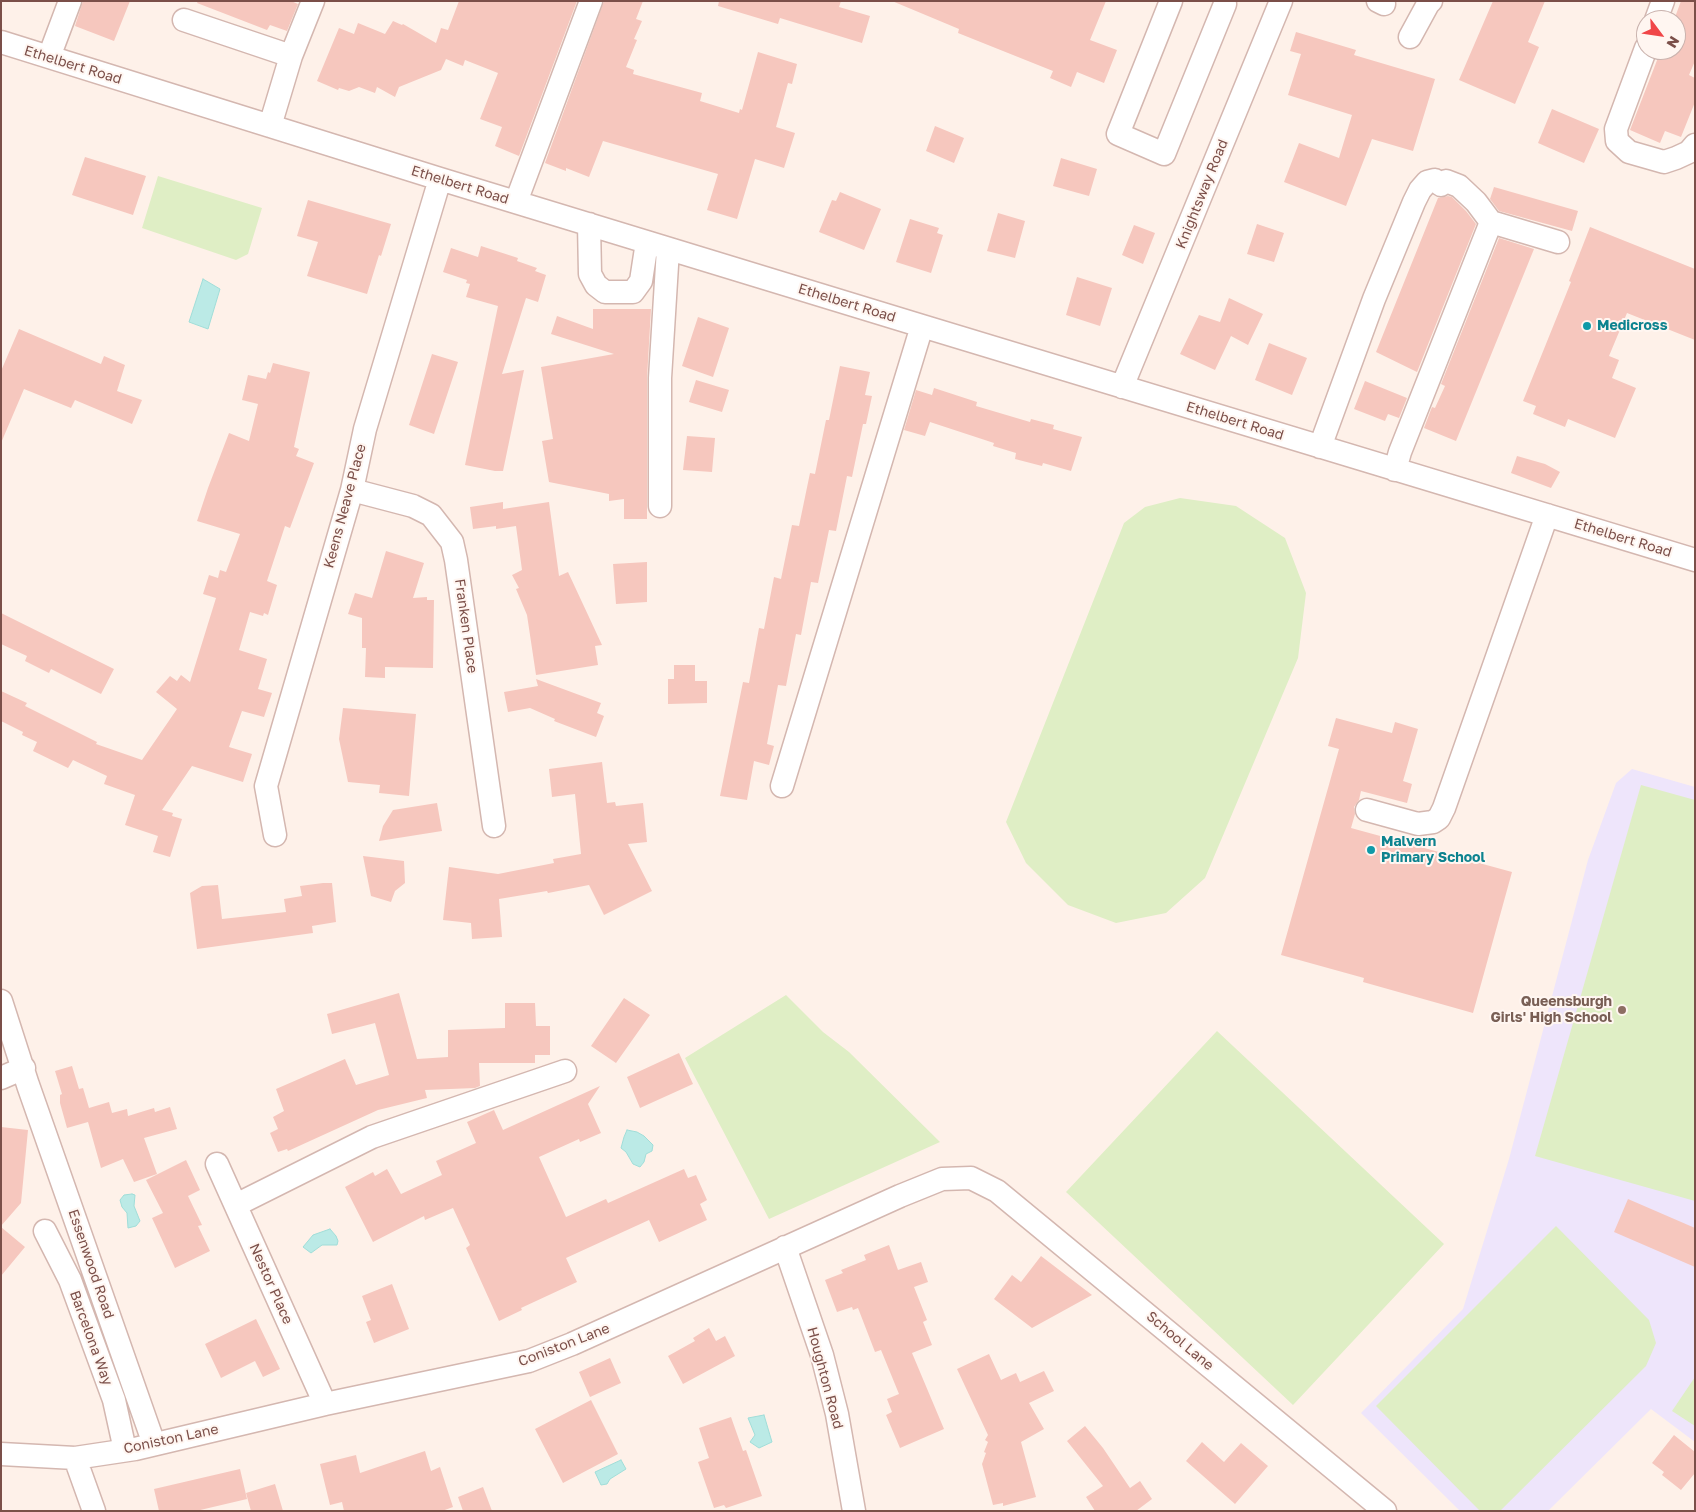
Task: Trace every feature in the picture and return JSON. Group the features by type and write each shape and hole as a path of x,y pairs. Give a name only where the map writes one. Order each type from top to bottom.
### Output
{"street":[{"path":"49,57 70,1"},
{"path":"270,126 291,56 313,1"},
{"path":"516,202 591,1"},
{"path":"1171,1 1118,134 1164,154 1226,4"},
{"name":"Knightsway Road","path":"1122,387 1281,1"},
{"path":"1410,37 1428,4 1432,1"},
{"path":"184,20 291,56"},
{"name":"Ethelbert Road","path":"1,42 440,179 1122,387 1694,558"},
{"path":"1642,60 1616,129 1617,140 1629,152 1664,162 1689,152 1695,145"},
{"name":"Keens Neave Place","path":"275,835 266,786 352,490 365,429 440,179"},
{"path":"1320,447 1374,299 1414,202 1420,190 1427,182 1435,180 1441,185 1446,181 1459,186 1476,202 1491,222 1558,242"},
{"path":"1395,470 1400,452 1491,222"},
{"path":"589,224 590,274 596,285 605,292 633,292 641,281 658,245"},
{"path":"658,245 660,506"},
{"path":"782,786 922,326"},
{"name":"Franken Place","path":"352,490 413,506 425,512 452,542 458,570 494,826"},
{"path":"1366,810 1418,824 1433,822 1439,818 1547,515"},
{"name":"Essenwood Road","path":"1,1001 154,1444"},
{"path":"236,1205 372,1137 565,1071"},
{"path":"1,1078 26,1077"},
{"name":"Nestor Place","path":"216,1164 325,1404"},
{"name":"Coniston Lane","path":"1,1454 75,1458 125,1450 325,1404 529,1361 572,1344 900,1196 942,1179 971,1178"},
{"name":"School Lane","path":"971,1178 998,1191 1385,1511"},
{"name":"Barcelona Way","path":"46,1231 70,1280 114,1400 125,1450"},
{"name":"Houghton Road","path":"785,1247 822,1355 837,1414 854,1511"},
{"path":"75,1458 94,1511"}],"shaded area":[{"name":"Queensburgh Girls' High School","path":"1632,769 1695,787 1695,1442 1651,1409 1548,1511 1460,1511 1361,1413 1463,1309 1509,1159 1588,860 1616,783"}],"green space":[{"path":"158,176 262,208 248,254 236,260 142,228"},
{"path":"1180,498 1236,506 1285,538 1306,593 1298,658 1205,878 1166,913 1116,923 1068,905 1026,863 1006,822 1124,523 1145,507"},
{"path":"1641,785 1695,800 1695,1201 1535,1156"},
{"path":"786,995 823,1032 849,1052 940,1142 769,1219 685,1058"},
{"path":"1217,1031 1444,1244 1293,1405 1066,1192"},
{"path":"1556,1226 1649,1320 1656,1343 1646,1366 1500,1511 1480,1511 1376,1406"},
{"path":"1695,1377 1695,1426 1672,1411"}],"water":[{"path":"203,279 220,289 208,329 189,322"},
{"path":"627,1130 644,1136 653,1145 652,1151 646,1154 644,1162 640,1167 633,1164 626,1152 621,1148"},
{"path":"124,1195 135,1195 134,1206 140,1221 136,1226 128,1228 127,1213 122,1207 120,1200"},
{"path":"330,1229 336,1236 337,1245 322,1245 311,1253 303,1247 313,1235"},
{"path":"764,1415 772,1442 759,1448 750,1442 755,1435 748,1418"},
{"path":"621,1460 626,1469 610,1479 607,1484 601,1485 595,1472"}],"building":[{"path":"83,1 130,1 114,41 75,26"},
{"path":"198,1 291,1 298,4 287,31 270,25 267,30 197,3"},
{"path":"459,1 577,1 519,156 495,146 502,127 480,119 498,73 465,60 463,66 446,59 441,70 399,87 395,97 377,87 375,93 359,87 349,91 339,88 338,90 317,81 339,28 354,34 358,23 385,34 393,21 403,24 436,43 441,28 448,30"},
{"path":"604,1 643,1 636,19 642,21 634,39 637,40 626,67 634,70 633,74 702,93 700,101 739,113 740,109 742,110 758,52 797,64 792,84 788,83 776,127 795,133 784,168 755,159 737,219 707,210 718,174 603,141 589,177 566,168 566,171 545,163"},
{"path":"719,1 841,1 839,7 870,16 862,43 780,18 778,24 718,6"},
{"path":"892,1 1106,1 1090,40 1117,50 1104,83 1077,72 1071,87 1050,78 1053,71 958,33 959,29"},
{"path":"1493,1 1545,1 1528,42 1539,47 1515,104 1459,80"},
{"path":"1681,1 1695,1 1695,61 1689,75 1695,78 1695,102 1681,137 1665,131 1660,143 1630,130 1657,60 1686,60 1686,10 1678,10"},
{"path":"1296,32 1356,50 1354,55 1435,79 1413,151 1372,139 1346,206 1284,182 1299,143 1339,158 1352,115 1288,95 1301,54 1290,51"},
{"path":"1552,109 1599,129 1584,163 1538,143"},
{"path":"935,126 964,138 954,163 926,151"},
{"path":"85,157 146,176 133,215 72,195"},
{"path":"1061,158 1097,169 1089,196 1053,186"},
{"path":"1494,187 1578,211 1572,231 1499,211 1490,199"},
{"path":"840,192 881,209 864,250 819,232 832,200 836,201"},
{"path":"1452,197 1466,211 1476,224 1417,372 1376,352 1438,198"},
{"path":"308,200 391,224 367,294 307,276 318,242 297,236"},
{"path":"998,213 1025,221 1015,258 987,251"},
{"path":"910,219 939,228 937,233 943,235 931,273 896,262"},
{"path":"1257,224 1284,233 1274,262 1247,254"},
{"path":"1134,225 1155,233 1143,264 1122,255"},
{"name":"Medicross","path":"1590,227 1695,269 1695,340 1627,313 1609,356 1619,360 1612,378 1636,388 1615,438 1568,419 1565,427 1533,414 1536,406 1523,401 1571,282 1569,281"},
{"path":"1499,238 1534,249 1456,441 1424,428 1432,407 1435,408 1445,386 1441,384"},
{"path":"481,246 518,258 517,261 537,268 535,271 546,275 538,302 526,298 502,374 524,370 503,471 465,465 498,306 466,297 470,284 466,283 467,280 443,272 451,248 478,257"},
{"path":"1077,277 1112,288 1100,326 1066,315"},
{"path":"1229,298 1263,314 1248,345 1231,336 1215,370 1180,354 1199,315 1220,322"},
{"path":"593,309 651,309 647,378 647,519 624,519 624,499 609,501 609,494 549,482 542,441 553,439 541,367 614,354 551,334 557,316 593,329"},
{"path":"698,317 729,328 713,377 682,366"},
{"path":"19,329 101,364 104,356 125,365 117,391 142,400 132,424 75,400 71,408 24,389 1,443 1,371"},
{"path":"1269,343 1307,358 1292,395 1255,380"},
{"path":"432,354 458,362 434,434 409,425"},
{"path":"273,363 310,372 294,447 299,449 296,456 314,463 290,528 285,526 267,581 277,585 268,615 264,613 263,616 250,612 239,650 267,659 258,689 272,693 264,717 242,711 229,747 252,754 243,782 192,766 162,810 173,813 172,816 182,819 170,857 153,852 158,836 125,825 135,795 104,784 107,776 73,760 68,768 33,751 37,742 22,735 23,732 1,721 1,691 27,703 25,706 97,742 96,744 142,760 177,709 156,692 170,676 177,681 181,675 190,682 216,598 203,594 209,575 218,578 220,570 226,572 240,534 197,521 229,433 249,441 258,404 242,400 248,375 266,379"},
{"path":"840,366 870,372 865,395 872,396 866,424 863,424 852,477 847,476 836,531 829,530 818,583 811,582 801,635 796,634 786,686 778,685 767,744 774,746 769,765 754,761 747,800 720,796 743,682 749,683 759,628 764,629 774,577 781,579 792,525 799,526 810,473 815,474"},
{"path":"696,380 729,390 722,412 689,402"},
{"path":"1365,381 1407,398 1399,418 1388,414 1385,421 1354,409"},
{"path":"934,388 977,402 976,406 1030,422 1031,419 1054,425 1053,429 1082,437 1071,471 1043,463 1042,466 1015,459 1016,453 993,446 994,443 930,422 925,436 904,430 916,390 932,395"},
{"path":"687,436 715,438 712,472 683,470"},
{"path":"1517,456 1545,464 1560,472 1551,488 1511,473"},
{"path":"503,502 503,509 549,502 559,576 568,572 602,645 595,646 598,665 536,675 527,615 516,589 519,588 512,575 522,570 516,526 496,529 496,526 473,529 470,507"},
{"path":"386,551 424,563 413,598 427,597 427,600 434,600 433,668 385,667 385,678 365,677 366,648 362,648 362,618 348,614 355,593 372,598"},
{"path":"647,562 647,602 616,604 613,564"},
{"path":"1,613 114,669 101,694 51,669 49,673 25,661 27,656 1,644"},
{"path":"674,665 695,665 695,681 707,681 707,703 668,704 668,679 674,679"},
{"path":"536,679 601,703 597,713 604,716 596,737 554,721 555,719 530,708 508,712 504,692 538,686"},
{"path":"343,708 416,714 409,796 379,793 380,785 348,782 339,739"},
{"name":"Malvern Primary School","path":"1336,718 1392,733 1395,722 1418,729 1403,781 1412,784 1407,803 1361,791 1359,800 1354,807 1355,814 1351,828 1512,872 1473,1013 1363,982 1364,978 1281,955 1339,749 1328,746"},
{"path":"602,762 607,803 615,802 616,806 643,803 647,842 628,844 652,891 604,915 589,885 548,893 547,891 499,899 502,937 472,939 471,923 443,920 449,867 498,874 554,863 553,859 581,854 575,794 552,797 549,769"},
{"path":"437,803 442,831 379,841 383,826 393,810"},
{"path":"363,856 404,861 405,883 395,891 391,902 371,896"},
{"path":"332,883 336,922 312,926 313,933 197,949 190,893 202,886 218,885 222,919 286,912 284,899 302,896 300,886"},
{"path":"399,993 417,1059 448,1057 448,1030 505,1028 505,1003 535,1003 536,1026 550,1026 550,1055 535,1055 535,1063 479,1063 480,1086 475,1088 425,1090 427,1098 378,1110 288,1151 287,1149 278,1152 270,1133 278,1129 273,1117 284,1111 276,1089 345,1059 356,1085 389,1075 375,1023 332,1034 327,1014"},
{"path":"624,998 650,1015 616,1063 591,1046"},
{"path":"679,1053 693,1084 640,1108 627,1077"},
{"path":"72,1066 79,1089 83,1088 89,1108 109,1102 112,1113 127,1109 128,1116 154,1108 155,1112 170,1107 177,1129 144,1138 157,1174 134,1182 123,1159 101,1168 88,1122 67,1128 60,1103 60,1095 62,1094 55,1071"},
{"path":"600,1086 588,1104 601,1133 580,1142 579,1139 539,1157 566,1217 606,1199 608,1203 684,1169 688,1178 696,1175 707,1200 700,1204 707,1220 659,1242 649,1220 566,1258 577,1282 521,1308 522,1310 499,1321 466,1248 470,1245 453,1208 425,1220 424,1216 373,1242 345,1187 373,1172 375,1176 387,1169 401,1194 442,1175 436,1161 476,1143 467,1122 494,1110 503,1130"},
{"path":"1,1127 28,1130 21,1203 1,1226"},
{"path":"186,1160 200,1190 188,1196 202,1225 198,1226 210,1251 175,1268 152,1218 163,1213 146,1180"},
{"path":"1628,1199 1695,1228 1695,1267 1614,1232"},
{"path":"1,1227 25,1247 1,1276"},
{"path":"889,1245 898,1270 921,1262 928,1282 914,1287 927,1320 923,1322 932,1345 912,1353 944,1429 900,1448 886,1415 892,1412 887,1399 899,1394 881,1350 875,1352 858,1308 853,1310 852,1307 837,1312 825,1280 843,1273 841,1270 866,1260 864,1255"},
{"path":"1041,1256 1092,1295 1032,1328 994,1299 1012,1275 1021,1282"},
{"path":"392,1284 409,1329 374,1343 366,1322 371,1320 362,1296"},
{"path":"256,1319 280,1369 263,1377 255,1361 221,1378 205,1344"},
{"path":"709,1328 716,1341 725,1336 735,1356 683,1384 668,1356 695,1341 693,1338"},
{"path":"989,1354 1001,1380 1016,1373 1020,1382 1044,1371 1054,1391 1029,1403 1044,1429 1021,1442 1036,1497 1003,1506 1003,1503 993,1505 982,1464 988,1442 985,1440 988,1435 957,1369"},
{"path":"610,1358 621,1383 590,1397 579,1372"},
{"path":"591,1400 618,1454 563,1483 535,1429"},
{"path":"731,1417 743,1451 746,1450 762,1496 726,1508 724,1505 714,1508 698,1462 709,1458 699,1428"},
{"path":"1085,1426 1103,1448 1130,1488 1140,1481 1152,1499 1136,1511 1095,1511 1086,1497 1103,1486 1067,1441"},
{"path":"1674,1435 1695,1452 1695,1473 1681,1490 1662,1475 1664,1472 1652,1463"},
{"path":"1202,1442 1224,1462 1241,1443 1268,1466 1235,1504 1186,1461"},
{"path":"425,1451 431,1471 440,1467 453,1507 442,1511 344,1511 342,1502 330,1505 320,1464 356,1455 360,1473"},
{"path":"240,1469 247,1499 196,1511 159,1511 154,1489"},
{"path":"275,1484 283,1511 251,1511 246,1493"},
{"path":"483,1487 492,1511 463,1511 458,1497"}],"place":[{"name":"Medicross","path":"1587,326"},
{"name":"Malvern Primary School","path":"1371,850"},
{"name":"Queensburgh Girls' High School","path":"1622,1010"}]}
